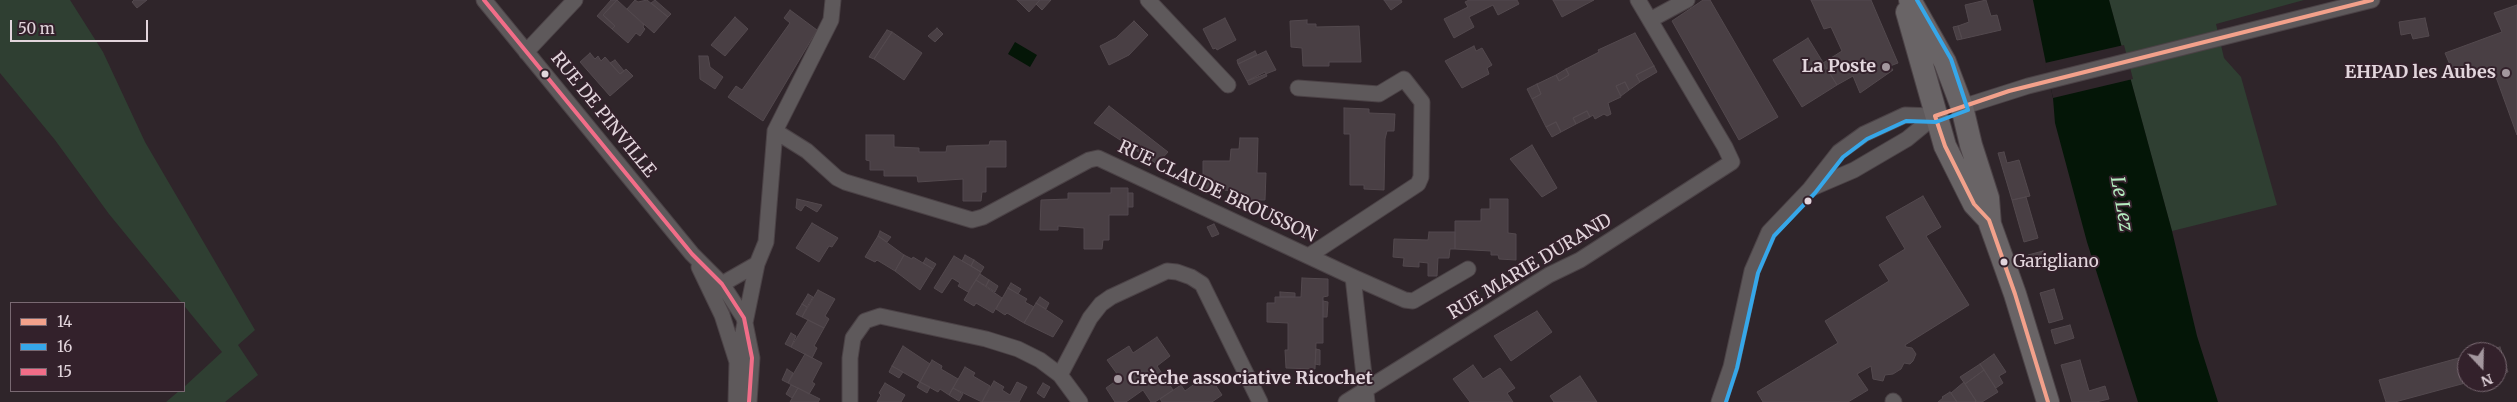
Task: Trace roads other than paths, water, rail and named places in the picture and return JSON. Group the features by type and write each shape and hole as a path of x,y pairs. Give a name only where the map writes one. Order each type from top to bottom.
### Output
{"main road":[{"path":"1904,0 1935,116 1945,146 1974,204 1989,220"},
{"path":"1910,0 1945,62 1962,107 1971,145 1988,198 1989,220 2016,294 2048,402"},
{"path":"1935,116 1962,107"}],"street":[{"name":"RUE DE PINVILLE","path":"484,0 692,254 722,284 744,318 752,358 749,402"},
{"path":"526,52 575,0"},
{"path":"737,362 744,318 757,264 766,242 775,131 831,20 833,0"},
{"path":"1148,0 1228,85"},
{"path":"1638,0 1650,20 1687,0"},
{"path":"1962,107 2028,86 2224,39 2372,0"},
{"name":"RUE MARIE DURAND","path":"1346,402 1365,397 1549,275 1580,260 1732,162 1650,20"},
{"path":"1298,88 1379,94 1404,78 1422,102 1421,177 1418,184 1310,255"},
{"path":"1719,402 1731,367 1752,271 1759,252 1770,232 1810,189 1839,152 1864,134 1905,114 1935,116"},
{"path":"1810,189 1854,170 1899,144 1914,135 1935,116"},
{"name":"RUE CLAUDE BROUSSON","path":"775,131 807,151 837,178 845,182 972,220 983,217 1089,160 1098,158 1406,300 1413,301 1468,269"},
{"name":"RUE DE PINVILLE","path":"692,254 722,315 737,362 736,402"},
{"path":"722,284 757,264"},
{"path":"1060,375 1090,318 1101,304 1111,297 1167,271 1177,272 1191,277 1202,284 1260,402"},
{"path":"1353,277 1365,397"},
{"path":"850,402 850,358 853,338 861,324 875,316 893,317 1018,349 1040,360 1060,375 1080,402"}],"water":[{"name":"Le Lez","path":"2033,0 2109,0 2172,231 2197,336 2218,402 2138,402 2087,242 2055,123 2053,98"},
{"path":"1015,42 1037,55 1030,67 1008,54"}],"place":[{"name":"La Poste","path":"1886,67"},
{"name":"EHPAD les Aubes","path":"2506,73"},
{"name":"Garigliano","path":"2004,262"},
{"name":"Crèche associative Ricochet","path":"1118,379"}]}
